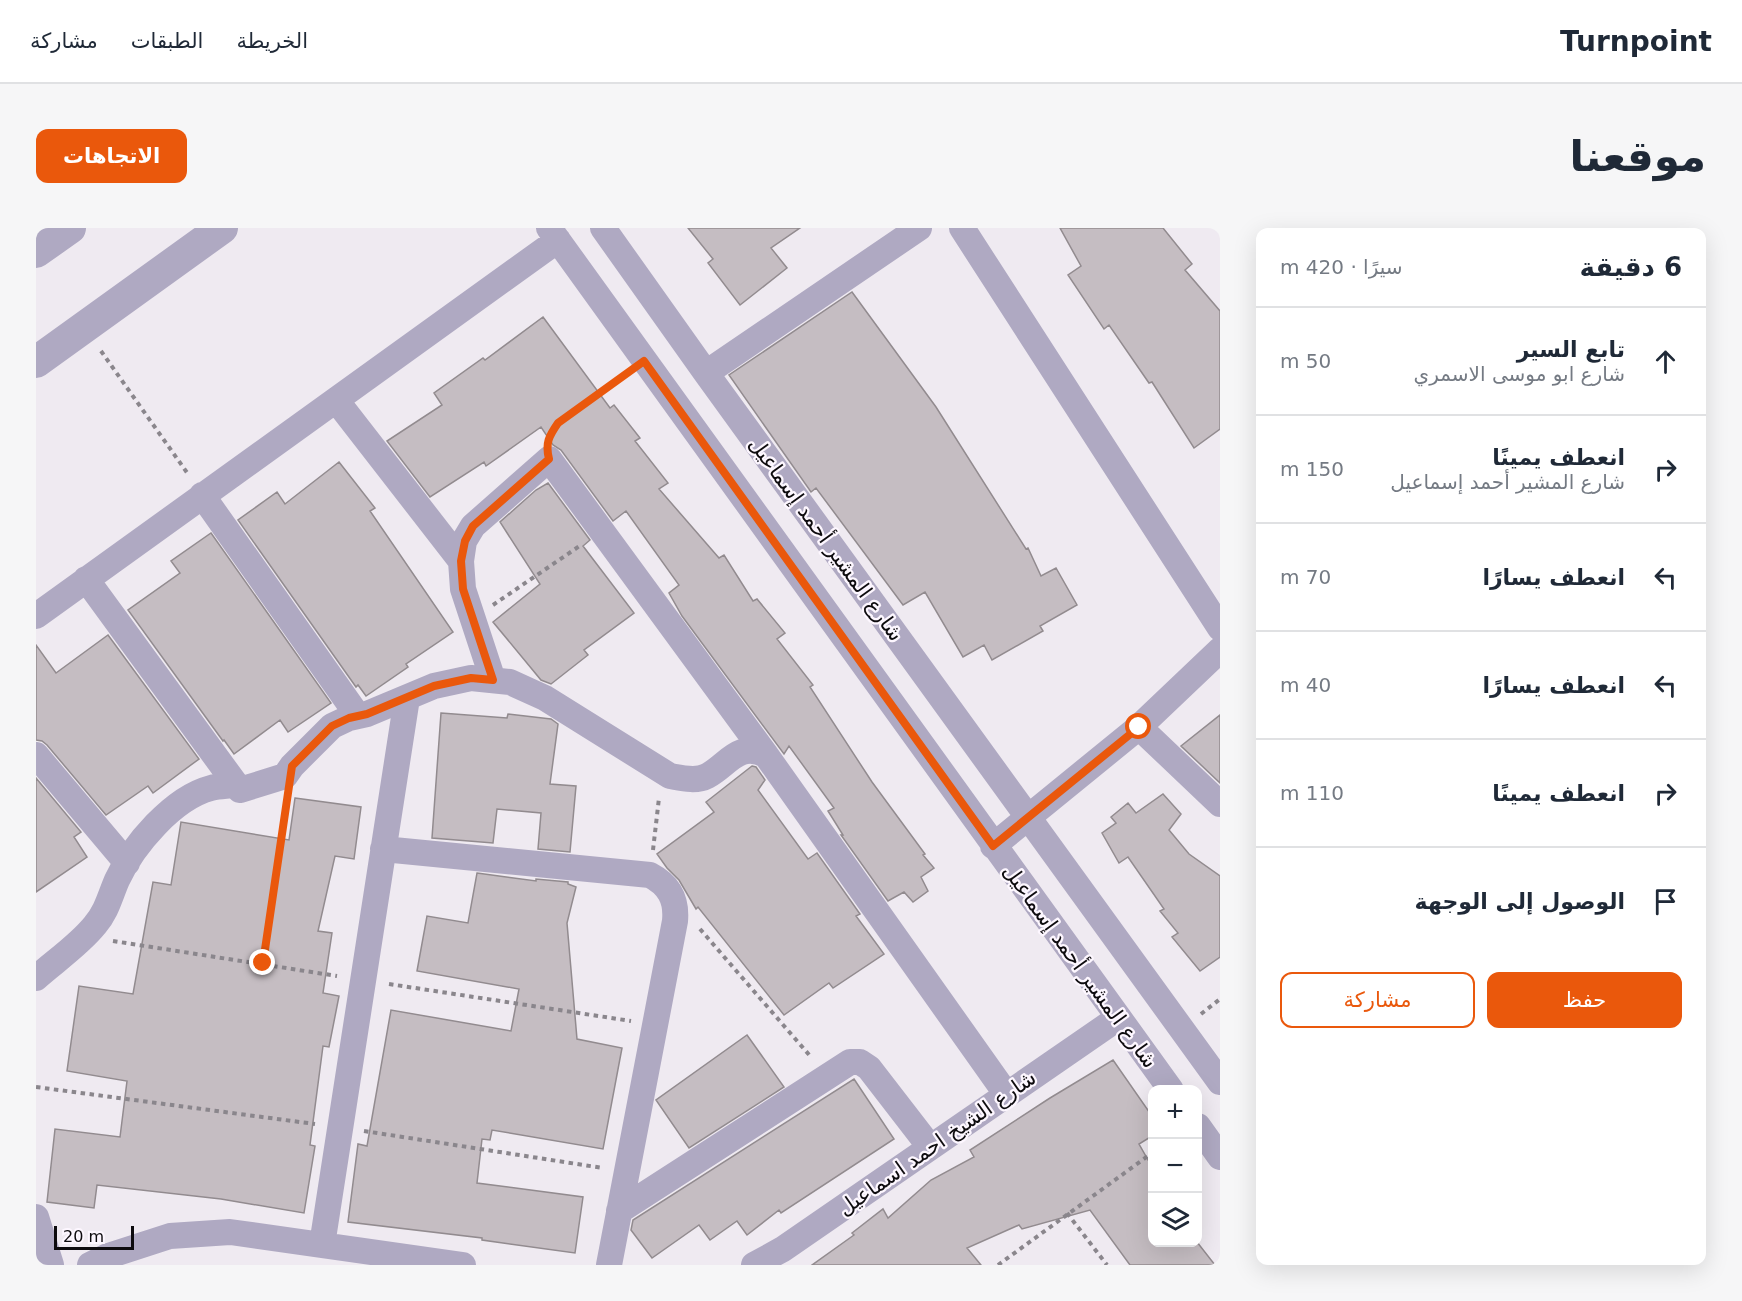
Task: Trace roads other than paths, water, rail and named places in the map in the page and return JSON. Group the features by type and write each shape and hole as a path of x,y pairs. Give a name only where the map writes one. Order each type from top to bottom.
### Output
{"street":[{"path":"36,252 70,228"},
{"path":"36,362 222,228"},
{"name":"شارع المشير أحمد إسماعيل","path":"603,228 1220,1082"},
{"path":"706,373 919,228"},
{"path":"962,228 1220,628"},
{"path":"36,616 336,400 553,234"},
{"name":"شارع المشير أحمد إسماعيل","path":"553,234 993,846 1168,1085"},
{"path":"336,400 461,561"},
{"path":"493,680 463,589 461,561 465,541 473,526 549,459 766,755 1007,1095"},
{"path":"202,495 358,716"},
{"path":"86,579 240,790"},
{"path":"993,846 1139,727 1220,650"},
{"path":"240,790 285,776 332,726 434,686 471,678 510,682 545,698 670,776 688,779 706,777 743,751 759,751 766,755"},
{"path":"322,1245 407,698"},
{"path":"1139,727 1220,804"},
{"path":"36,755 127,863"},
{"path":"36,978 95,926 109,904 117,880 135,849 159,822 186,798 211,788 234,785 240,790"},
{"path":"383,849 650,874 660,880 674,898 675,921 609,1265"},
{"name":"شارع الشيخ احمد اسماعيل","path":"758,1264 1118,1018"},
{"path":"619,1211 850,1062 865,1064 930,1147"},
{"path":"1202,1133 1220,1157"},
{"path":"36,1217 51,1265"},
{"path":"90,1265 108,1256 170,1236 230,1232 463,1265"}]}
